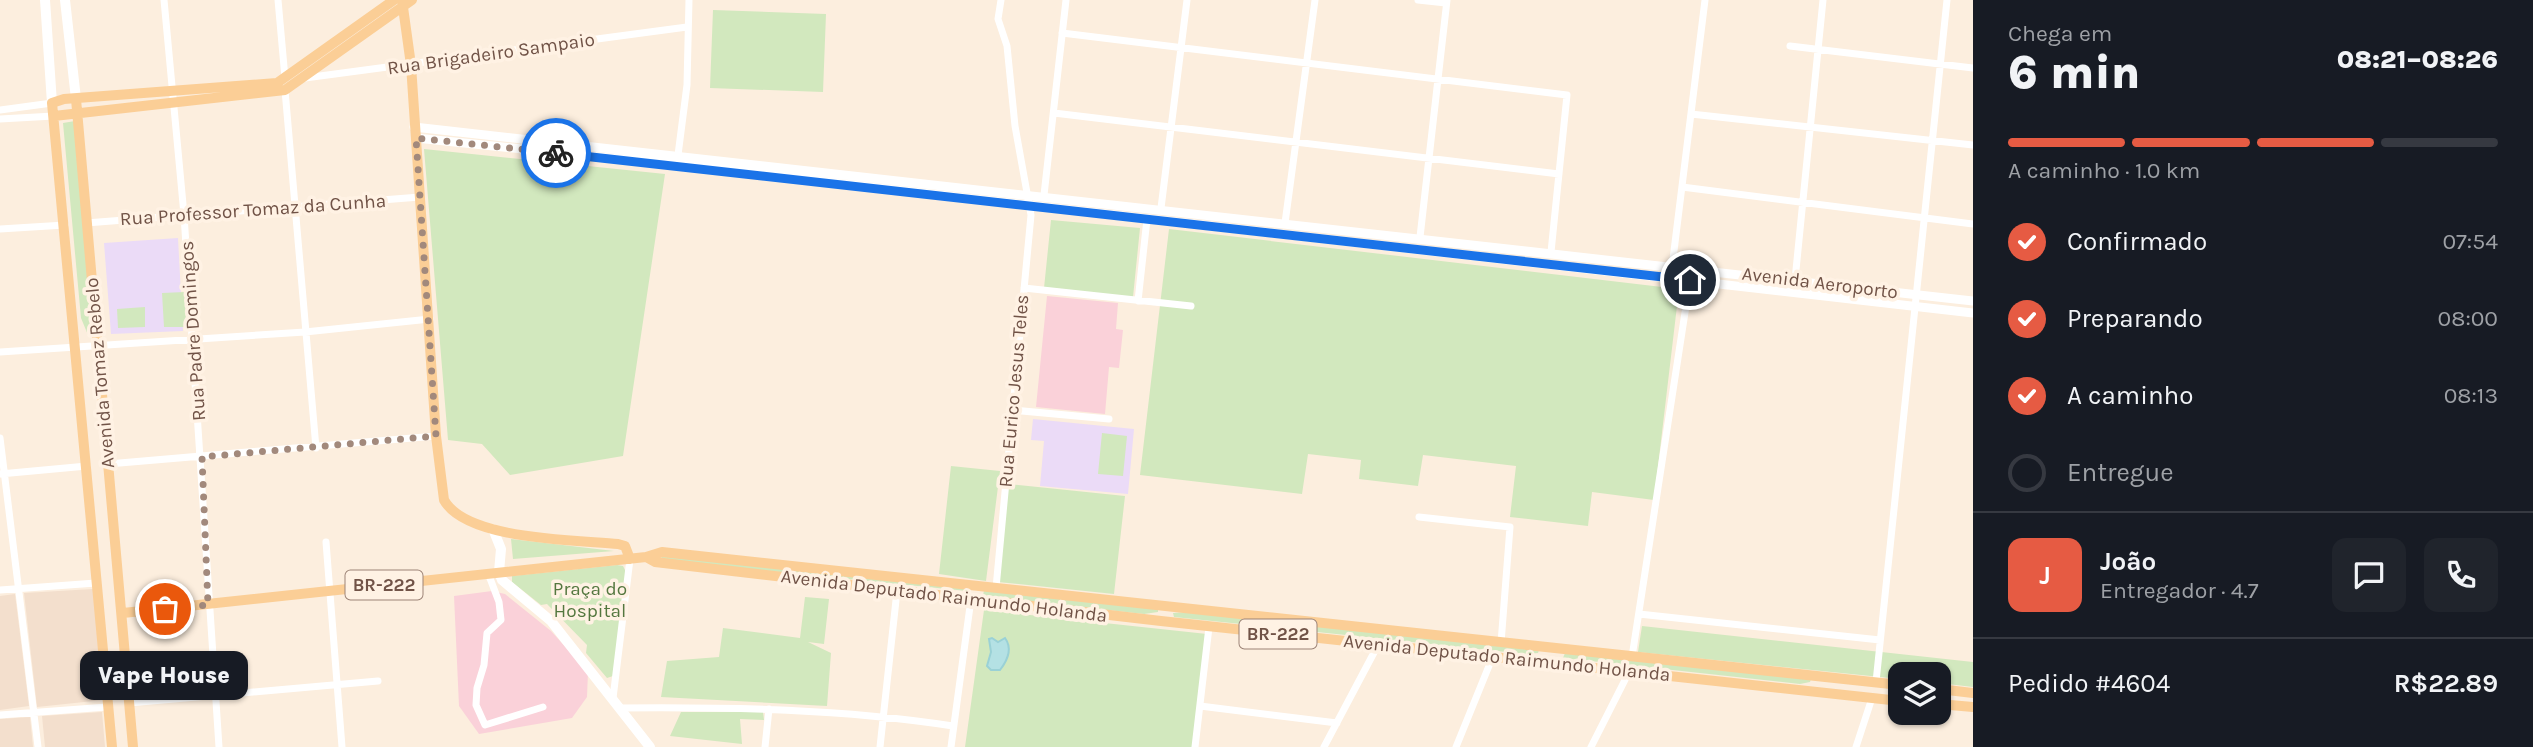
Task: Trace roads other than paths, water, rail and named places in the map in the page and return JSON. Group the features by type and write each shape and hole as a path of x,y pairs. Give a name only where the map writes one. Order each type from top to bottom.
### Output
{"main road":[{"name":"Avenida Tomaz Rebelo","path":"45,0 52,103 77,345 112,747"},
{"name":"Avenida Tomaz Rebelo","path":"65,0 133,747"},
{"path":"52,103 64,99 174,98 257,91 277,83 285,84 403,2 411,65 436,436 443,483 460,518 513,533 618,544 625,546 630,559"},
{"path":"54,116 174,98"},
{"path":"92,524 113,523"},
{"path":"492,529 501,550"},
{"path":"513,533 501,550 493,573 551,621 650,747"},
{"name":"Avenida Deputado Raimundo Holanda","path":"652,557 996,588 1888,684"},
{"name":"Avenida Deputado Raimundo Holanda","path":"652,557 897,591 1888,700"},
{"name":"BR-222","path":"122,613 652,557"},
{"path":"1161,621 1164,607"},
{"path":"1548,661 1551,649"},
{"path":"1817,692 1819,676"},
{"path":"1951,690 1973,693"},
{"path":"1951,705 1973,707"}],"street":[{"name":"Rua Padre Domingos","path":"164,0 184,215 202,457 208,605 219,747"},
{"path":"278,0 316,448"},
{"path":"678,155 687,85 689,0"},
{"name":"Rua Eurico Jesus Teles","path":"996,588 1030,206 1015,126 1007,46 998,19 1001,0"},
{"path":"1044,195 1066,0"},
{"path":"1161,208 1187,0"},
{"path":"1286,223 1315,0"},
{"path":"1419,0 1447,2 1420,237"},
{"path":"1672,267 1705,0"},
{"path":"1795,279 1823,0"},
{"path":"1875,682 1947,0"},
{"name":"Rua Brigadeiro Sampaio","path":"300,75 411,65 687,27"},
{"path":"1062,33 1567,94 1551,251"},
{"path":"1790,46 1973,68"},
{"path":"0,110 52,103"},
{"path":"1054,113 1559,174"},
{"path":"1691,114 1973,145"},
{"path":"0,119 54,116"},
{"name":"Avenida Aeroporto","path":"415,133 678,155 1551,251 1973,301"},
{"name":"Avenida Aeroporto","path":"415,133 1973,313"},
{"path":"1682,187 1973,224"},
{"name":"Rua Professor Tomaz da Cunha","path":"86,223 420,197"},
{"path":"1138,301 1147,219"},
{"path":"0,229 65,225"},
{"path":"1632,657 1690,280"},
{"path":"1024,288 1191,306"},
{"path":"0,352 430,320"},
{"path":"1012,410 1109,419"},
{"path":"108,464 436,436"},
{"path":"0,438 2,473 20,588 38,747"},
{"path":"2,473 87,466"},
{"path":"1419,517 1510,527 1501,643"},
{"path":"326,542 342,747"},
{"path":"613,698 630,559"},
{"path":"493,573 501,620 487,633 476,705 485,724 543,707"},
{"path":"0,590 96,583"},
{"path":"880,747 897,591"},
{"path":"951,747 971,599"},
{"path":"1639,614 1880,640"},
{"path":"1195,747 1209,626"},
{"path":"1324,747 1378,645"},
{"path":"1456,747 1493,656"},
{"path":"1591,747 1630,670"},
{"path":"130,703 378,681"},
{"path":"1856,747 1872,698"},
{"path":"1200,706 1337,723"},
{"path":"0,715 107,707"},
{"path":"620,708 769,709 883,715 953,726"},
{"path":"765,747 769,709"}],"water":[{"path":"1005,638 1009,646 1007,659 1000,670 991,670 987,666 991,652 989,639 998,642"}],"place":[{"name":"Vape House","path":"165,609"}],"park label":[{"name":"Praça do Hospital","path":"590,600"}]}
